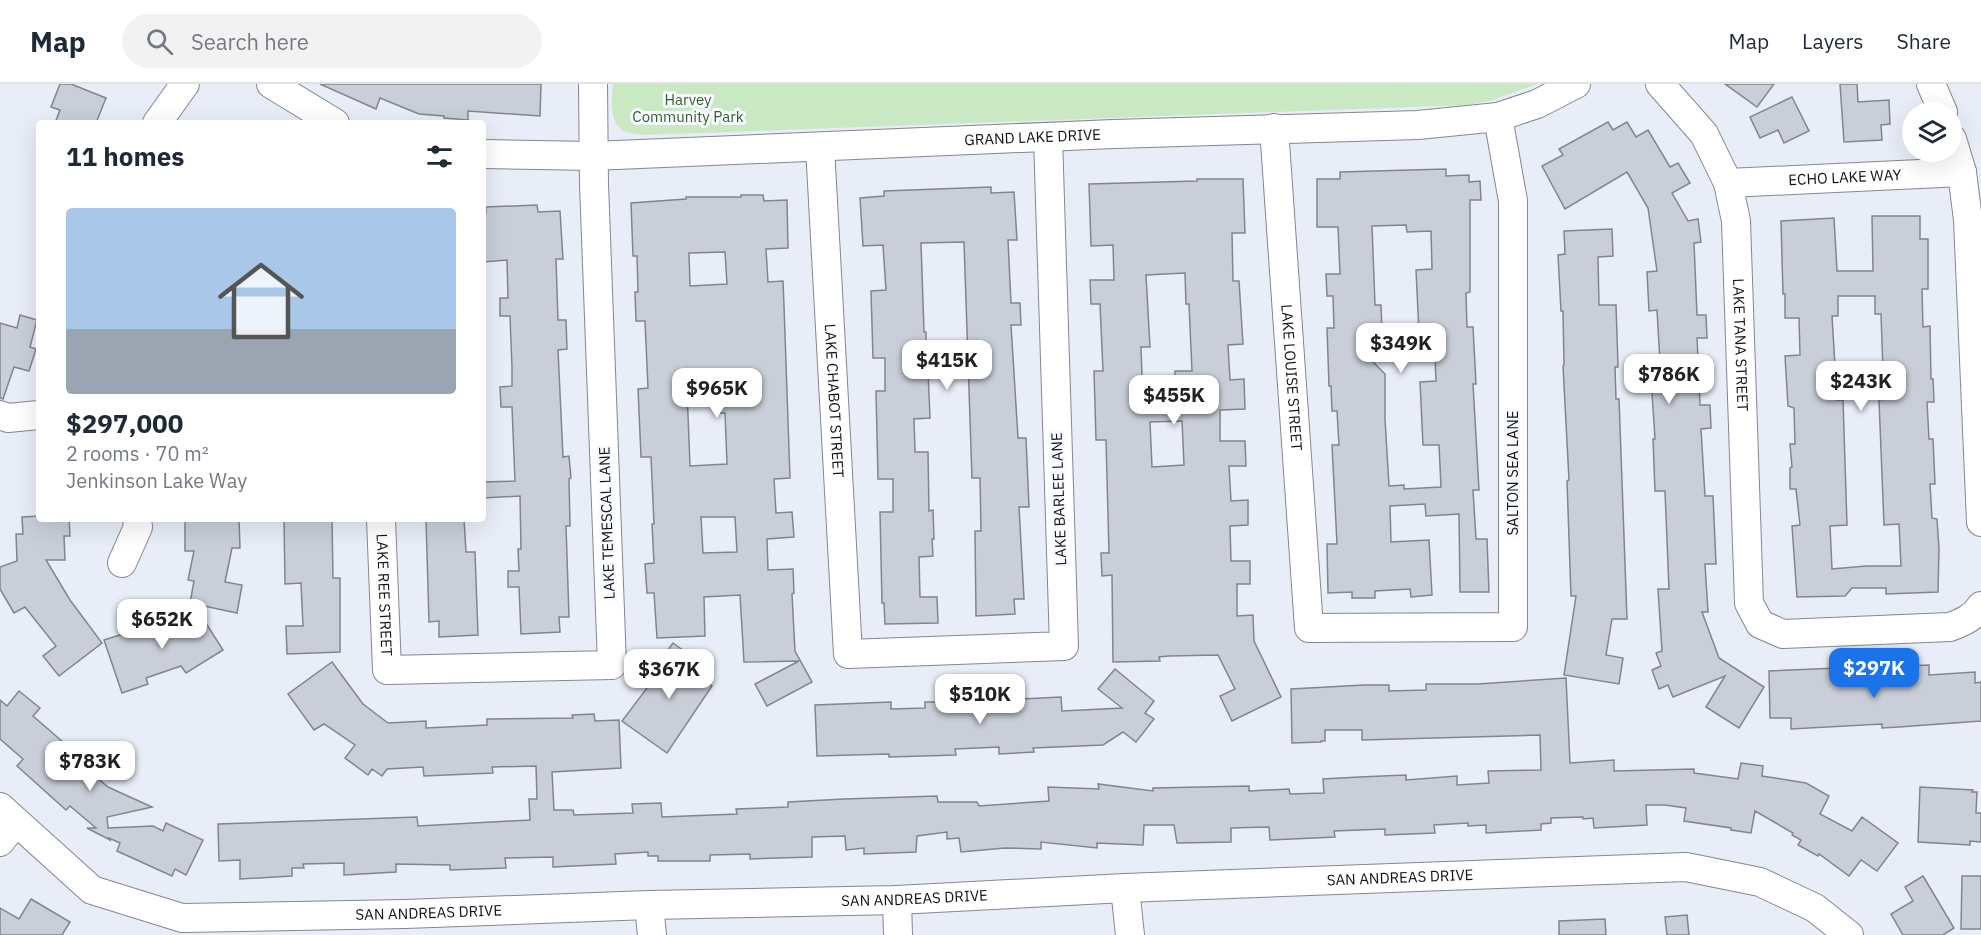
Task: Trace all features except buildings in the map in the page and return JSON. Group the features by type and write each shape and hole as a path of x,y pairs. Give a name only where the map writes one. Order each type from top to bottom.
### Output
{"street":[{"path":"160,120 185,84"},
{"path":"271,84 330,120"},
{"path":"593,84 593,156"},
{"name":"GRAND LAKE DRIVE","path":"486,154 593,156 1274,128 1418,125 1498,117 1537,104 1576,84"},
{"name":"LAKE TANA STREET","path":"1660,84 1704,134 1728,183 1736,221 1749,603 1760,624 1783,634 1950,627 1963,622 1978,610"},
{"path":"1931,84 1939,102"},
{"name":"SALTON SEA LANE","path":"1309,628 1513,627 1513,201 1498,117"},
{"name":"LAKE LOUISE STREET","path":"1274,128 1309,628"},
{"name":"LAKE BARLEE LANE","path":"848,654 1064,646 1048,137"},
{"name":"LAKE CHABOT STREET","path":"820,147 848,654"},
{"name":"LAKE TEMESCAL LANE","path":"387,670 612,665 593,156"},
{"path":"1959,162 1968,220 1981,522"},
{"name":"ECHO LAKE WAY","path":"1728,183 1962,172"},
{"path":"0,415 8,418 36,415"},
{"path":"122,563 138,527 137,522"},
{"name":"LAKE REE STREET","path":"381,522 387,670"},
{"name":"SAN ANDREAS DRIVE","path":"6,824 92,890 182,927 405,924 649,905 897,900 1125,888 1686,867 1760,882 1815,908 1849,935"},
{"path":"1125,888 1130,935"},
{"path":"897,900 898,935"},
{"path":"649,905 652,935"}],"green space":[{"name":"Harvey Community Park","path":"613,84 1537,84 1490,101 1467,105 644,135 626,132 615,122 612,110"}]}
